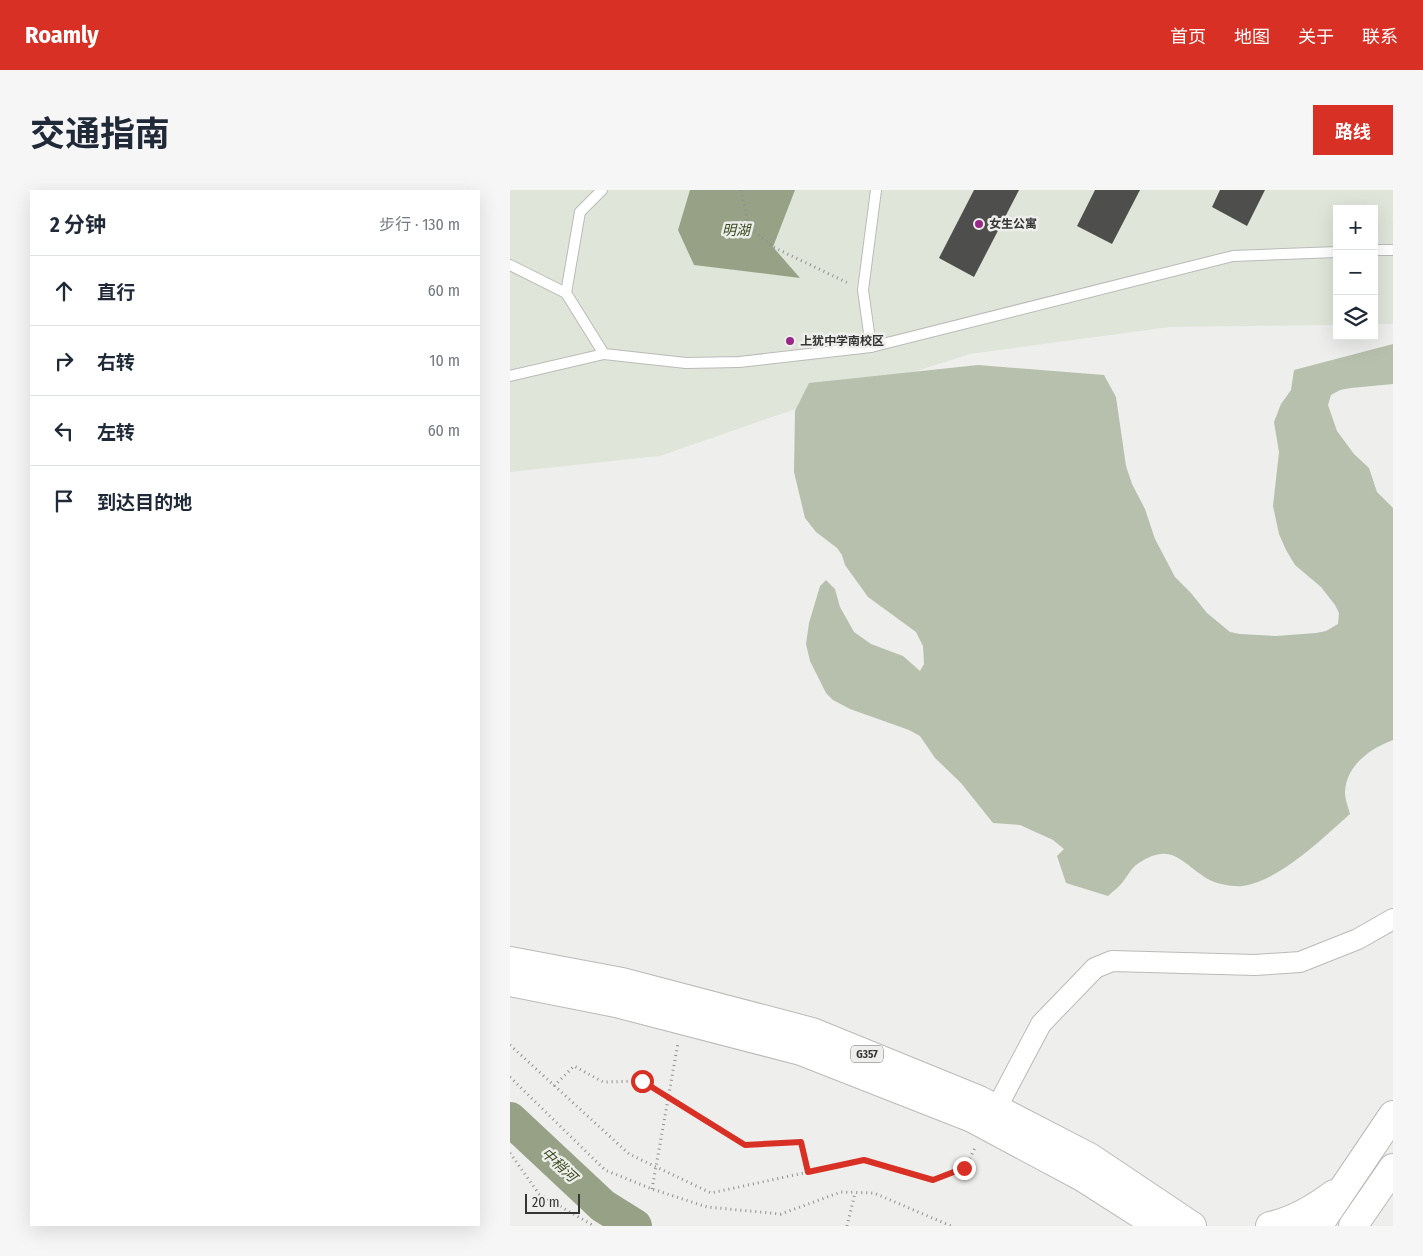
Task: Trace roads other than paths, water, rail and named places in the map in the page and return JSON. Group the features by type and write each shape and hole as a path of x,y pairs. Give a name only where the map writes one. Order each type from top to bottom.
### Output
{"main road":[{"name":"G357","path":"510,960 622,982 812,1032 979,1100 991,1117 1159,1226"},
{"name":"G357","path":"510,982 616,1002 801,1052 972,1118 991,1117 1090,1157 1193,1225"},
{"path":"1318,1226 1393,1115"},
{"path":"1360,1220 1393,1168"},
{"path":"1270,1226 1299,1216 1318,1206 1349,1180"}],"street":[{"path":"991,1117 1041,1024 1095,968 1112,961 1255,964 1300,962 1358,939 1393,919"}],"lane":[{"path":"566,293 580,212 602,190"},
{"path":"871,347 863,290 876,190"},
{"path":"1378,250 1393,250"},
{"path":"510,376 604,354 686,363 730,362 871,347 1233,256 1333,252"},
{"path":"510,265 566,293 604,354"}],"water":[{"name":"明湖","path":"690,190 795,190 773,247 800,278 694,265 678,230"}],"waterway":[{"name":"中稍河","path":"510,1119 603,1206 635,1226"}],"place":[{"name":"女生公寓","path":"979,224"},
{"name":"上犹中学南校区","path":"790,341"}]}
